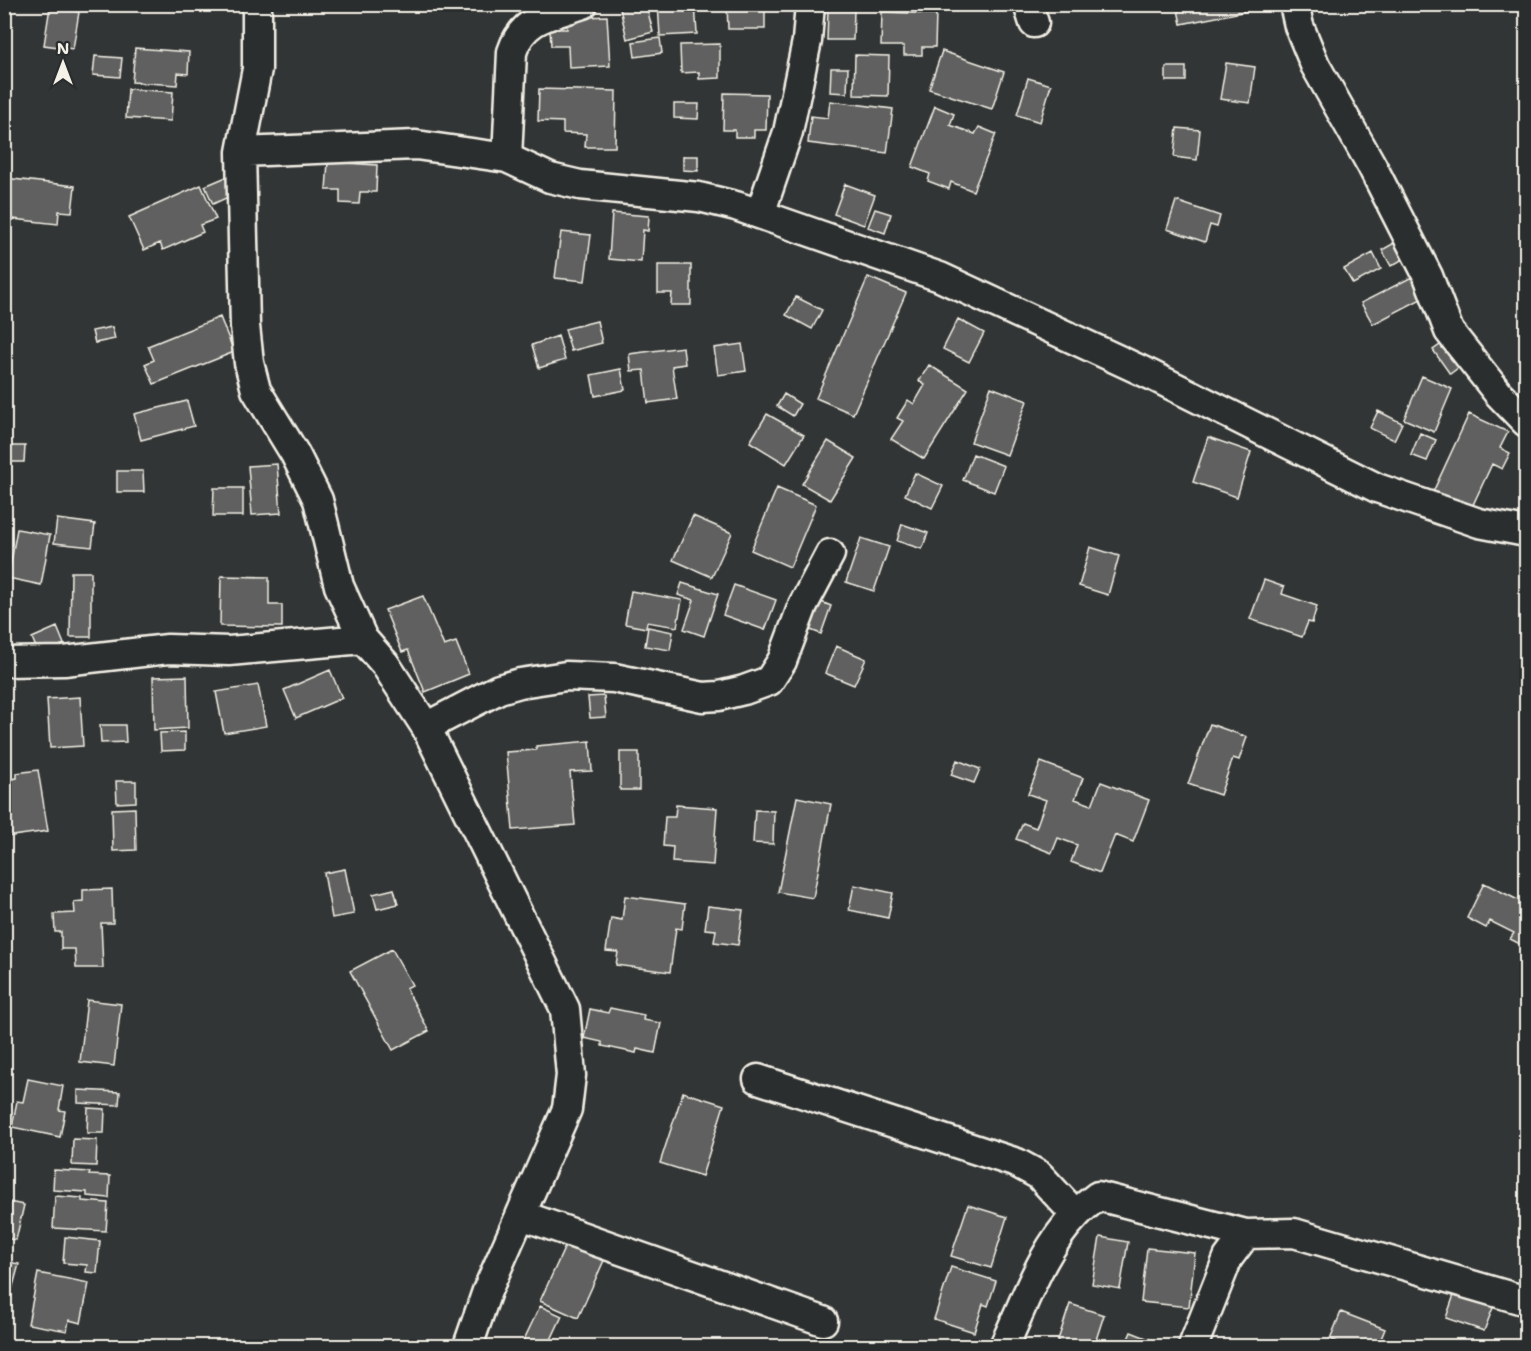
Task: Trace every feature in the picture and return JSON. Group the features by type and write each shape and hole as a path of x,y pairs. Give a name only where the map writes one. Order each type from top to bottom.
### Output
{"street":[{"path":"257,4 257,69 241,152 245,326 251,372 256,390 296,454 318,500 339,586 363,639 385,664 426,727 565,1009 571,1075 567,1109 487,1291 468,1347"},
{"path":"507,159 512,52 517,37 529,24 583,4"},
{"path":"760,214 788,132 807,41 810,4"},
{"path":"1293,4 1299,26 1315,65 1372,166 1428,276 1449,331 1498,393 1527,422"},
{"path":"241,152 416,145 467,151 507,159 550,178 580,185 699,196 760,214 940,277 1151,375 1377,488 1479,523 1527,532"},
{"path":"426,727 499,690 520,683 566,676 614,678 703,696 719,696 769,681 782,661 803,605 830,554"},
{"path":"4,662 64,661 168,649 229,651 363,639"},
{"path":"758,1079 1017,1163 1039,1175 1076,1215"},
{"path":"1004,1347 1034,1277 1057,1239 1076,1215 1098,1196 1246,1234 1294,1233 1527,1301"},
{"path":"521,1215 823,1322"},
{"path":"1193,1347 1228,1258 1246,1234"}],"building":[{"path":"619,4 646,4 653,32 627,39"},
{"path":"658,4 695,4 697,34 660,36"},
{"path":"765,4 765,29 728,29 727,5"},
{"path":"1246,4 1247,11 1181,24 1177,5"},
{"path":"50,7 79,12 73,49 44,45"},
{"path":"828,9 854,10 853,40 827,40"},
{"path":"882,12 936,14 935,47 922,47 922,55 904,55 904,46 881,46"},
{"path":"607,16 610,66 569,68 568,46 551,46 550,29 567,29 566,18"},
{"path":"660,38 662,53 635,57 633,42"},
{"path":"720,44 720,78 699,79 699,72 681,73 680,45"},
{"path":"135,48 189,52 188,74 178,73 177,85 132,82"},
{"path":"942,51 1004,72 992,109 929,89"},
{"path":"855,55 889,56 888,96 854,95"},
{"path":"95,56 122,58 120,77 93,75"},
{"path":"1226,63 1255,67 1250,103 1220,99"},
{"path":"1166,67 1186,67 1186,81 1166,81"},
{"path":"831,68 848,68 847,93 830,92"},
{"path":"1028,78 1051,85 1040,122 1017,115"},
{"path":"128,89 173,92 171,121 126,118"},
{"path":"539,89 616,91 615,147 585,147 586,134 563,133 563,122 538,121"},
{"path":"724,93 767,94 766,130 754,130 754,137 735,137 735,130 723,130"},
{"path":"830,101 893,109 887,153 808,143 811,116 828,118"},
{"path":"674,104 699,104 698,119 674,118"},
{"path":"935,106 954,114 950,125 975,134 979,127 996,134 973,191 951,182 949,189 928,181 930,174 912,167"},
{"path":"1177,128 1200,130 1197,160 1174,157"},
{"path":"683,156 698,156 698,171 683,170"},
{"path":"328,162 377,165 376,192 360,192 359,204 340,203 340,190 326,190"},
{"path":"231,175 239,192 213,204 205,186"},
{"path":"4,178 75,186 72,212 59,211 58,224 4,218"},
{"path":"845,184 875,195 864,225 834,214"},
{"path":"201,185 216,219 200,225 203,232 163,250 160,243 144,250 129,217"},
{"path":"1176,201 1220,216 1217,227 1210,225 1205,242 1167,229"},
{"path":"875,209 891,214 885,233 868,227"},
{"path":"612,213 649,216 648,231 643,230 641,262 609,259"},
{"path":"561,232 591,235 585,281 555,278"},
{"path":"1396,242 1405,258 1391,266 1382,250"},
{"path":"1373,253 1381,269 1353,284 1344,269"},
{"path":"658,265 691,265 691,305 671,305 672,293 658,293"},
{"path":"868,277 906,293 853,414 816,398"},
{"path":"1412,277 1423,298 1373,324 1361,303"},
{"path":"796,297 822,310 812,329 786,315"},
{"path":"220,317 234,352 154,384 145,364 154,360 148,346"},
{"path":"958,319 984,333 969,362 943,349"},
{"path":"597,321 602,343 571,351 565,329"},
{"path":"112,327 115,339 95,343 92,331"},
{"path":"558,336 565,360 539,368 532,345"},
{"path":"1450,338 1467,361 1450,374 1433,350"},
{"path":"742,344 746,371 718,375 714,348"},
{"path":"683,347 685,364 672,366 677,399 648,403 644,370 631,371 629,354"},
{"path":"929,365 968,389 924,459 891,439 903,421 897,418 908,400 914,404 925,385 919,381"},
{"path":"621,369 625,390 595,396 591,375"},
{"path":"1422,376 1452,389 1434,432 1404,419"},
{"path":"991,387 1027,401 1007,455 971,442"},
{"path":"784,394 800,404 793,416 777,406"},
{"path":"187,401 194,426 141,440 134,414"},
{"path":"1378,411 1402,423 1394,440 1370,428"},
{"path":"767,414 804,435 786,464 750,442"},
{"path":"1469,414 1508,432 1500,448 1510,453 1502,469 1492,464 1471,509 1433,492"},
{"path":"1420,433 1436,440 1427,461 1411,455"},
{"path":"1208,437 1251,452 1237,497 1193,482"},
{"path":"828,441 856,458 830,500 802,484"},
{"path":"7,446 25,446 24,462 7,462"},
{"path":"973,454 1004,466 994,492 963,480"},
{"path":"277,464 281,513 252,515 248,466"},
{"path":"117,471 143,471 144,492 117,492"},
{"path":"915,473 943,486 932,508 905,495"},
{"path":"214,488 243,488 243,516 213,516"},
{"path":"777,488 816,505 790,567 751,550"},
{"path":"693,516 732,533 712,577 673,560"},
{"path":"57,519 95,524 92,547 54,543"},
{"path":"902,524 928,533 922,549 897,541"},
{"path":"17,529 50,535 41,585 8,578"},
{"path":"861,538 889,547 874,591 846,582"},
{"path":"1090,547 1119,556 1108,595 1079,586"},
{"path":"71,572 91,572 91,637 70,637"},
{"path":"221,576 269,577 269,605 282,605 282,627 220,626"},
{"path":"1264,580 1284,587 1282,594 1317,606 1312,623 1308,622 1302,637 1250,619"},
{"path":"682,583 718,594 704,636 684,629 694,600 678,595"},
{"path":"734,585 776,600 765,630 723,615"},
{"path":"631,591 682,600 677,627 647,622 646,628 625,624"},
{"path":"423,596 444,646 456,642 469,674 425,692 408,650 402,652 385,610"},
{"path":"819,601 831,606 821,634 808,629"},
{"path":"57,627 64,644 39,654 32,638"},
{"path":"648,627 673,632 670,650 645,646"},
{"path":"836,646 866,659 854,685 825,673"},
{"path":"330,670 342,698 296,718 284,690"},
{"path":"187,676 188,728 154,730 153,677"},
{"path":"258,685 266,726 224,733 216,692"},
{"path":"604,696 606,717 590,718 588,697"},
{"path":"80,697 83,746 50,748 47,699"},
{"path":"1210,724 1247,737 1239,760 1233,758 1220,795 1188,784"},
{"path":"100,725 125,725 126,742 101,743"},
{"path":"185,732 185,750 161,751 160,733"},
{"path":"590,741 592,771 570,772 575,825 513,830 506,752 536,750 536,746"},
{"path":"620,752 639,752 639,790 620,790"},
{"path":"957,760 980,769 974,783 951,775"},
{"path":"1041,762 1083,778 1075,799 1092,805 1101,782 1149,800 1133,842 1115,835 1100,873 1071,862 1077,845 1058,838 1052,853 1016,839 1023,823 1036,828 1046,800 1028,794"},
{"path":"38,770 48,831 6,837 4,780 17,778 17,773"},
{"path":"116,781 136,781 136,802 117,803"},
{"path":"797,797 831,804 813,898 778,892"},
{"path":"676,805 717,808 713,865 672,862 673,847 663,846 665,817 675,817"},
{"path":"135,808 136,850 113,851 112,809"},
{"path":"755,810 774,811 773,844 753,843"},
{"path":"345,869 354,914 332,918 324,873"},
{"path":"1484,883 1526,904 1526,947 1510,939 1514,933 1490,921 1486,928 1467,918"},
{"path":"854,885 893,893 888,918 849,910"},
{"path":"112,889 113,923 101,923 103,968 76,968 75,949 61,949 61,932 55,932 54,914 75,913 74,902 83,901 83,890"},
{"path":"394,889 398,904 377,909 373,894"},
{"path":"625,896 685,904 682,929 676,928 670,972 616,965 618,952 606,951 611,918 622,920"},
{"path":"708,906 743,910 738,945 714,942 716,930 705,929"},
{"path":"392,949 412,985 406,988 429,1031 393,1050 350,971"},
{"path":"87,1000 121,1004 114,1066 80,1062"},
{"path":"610,1008 644,1015 643,1020 661,1023 655,1053 637,1049 636,1053 602,1046 602,1042 584,1038 590,1009 608,1013"},
{"path":"28,1079 63,1086 59,1110 65,1111 60,1137 12,1127 17,1101 23,1102"},
{"path":"78,1090 120,1092 119,1105 78,1103"},
{"path":"683,1092 724,1105 702,1176 660,1163"},
{"path":"88,1108 105,1109 104,1133 87,1133"},
{"path":"73,1139 97,1140 96,1166 72,1165"},
{"path":"54,1170 90,1172 89,1175 110,1176 109,1198 87,1196 87,1192 53,1190"},
{"path":"55,1196 108,1203 106,1231 53,1228"},
{"path":"4,1201 24,1205 16,1240 4,1238"},
{"path":"968,1205 1007,1217 991,1268 951,1256"},
{"path":"65,1237 100,1241 97,1273 86,1272 87,1265 63,1263"},
{"path":"1100,1237 1128,1242 1120,1289 1092,1284"},
{"path":"568,1240 606,1256 578,1318 540,1301"},
{"path":"1147,1248 1195,1253 1189,1307 1141,1302"},
{"path":"4,1261 19,1264 4,1319"},
{"path":"951,1267 996,1281 988,1306 983,1304 974,1332 934,1319"},
{"path":"38,1273 89,1283 81,1323 69,1320 67,1331 28,1324"},
{"path":"1455,1292 1494,1305 1484,1331 1446,1318"},
{"path":"1070,1304 1104,1315 1094,1346 1056,1346"},
{"path":"540,1306 562,1316 548,1346 521,1346"},
{"path":"1341,1312 1385,1329 1378,1346 1348,1346 1330,1339"},
{"path":"1131,1332 1167,1346 1125,1346"}]}
